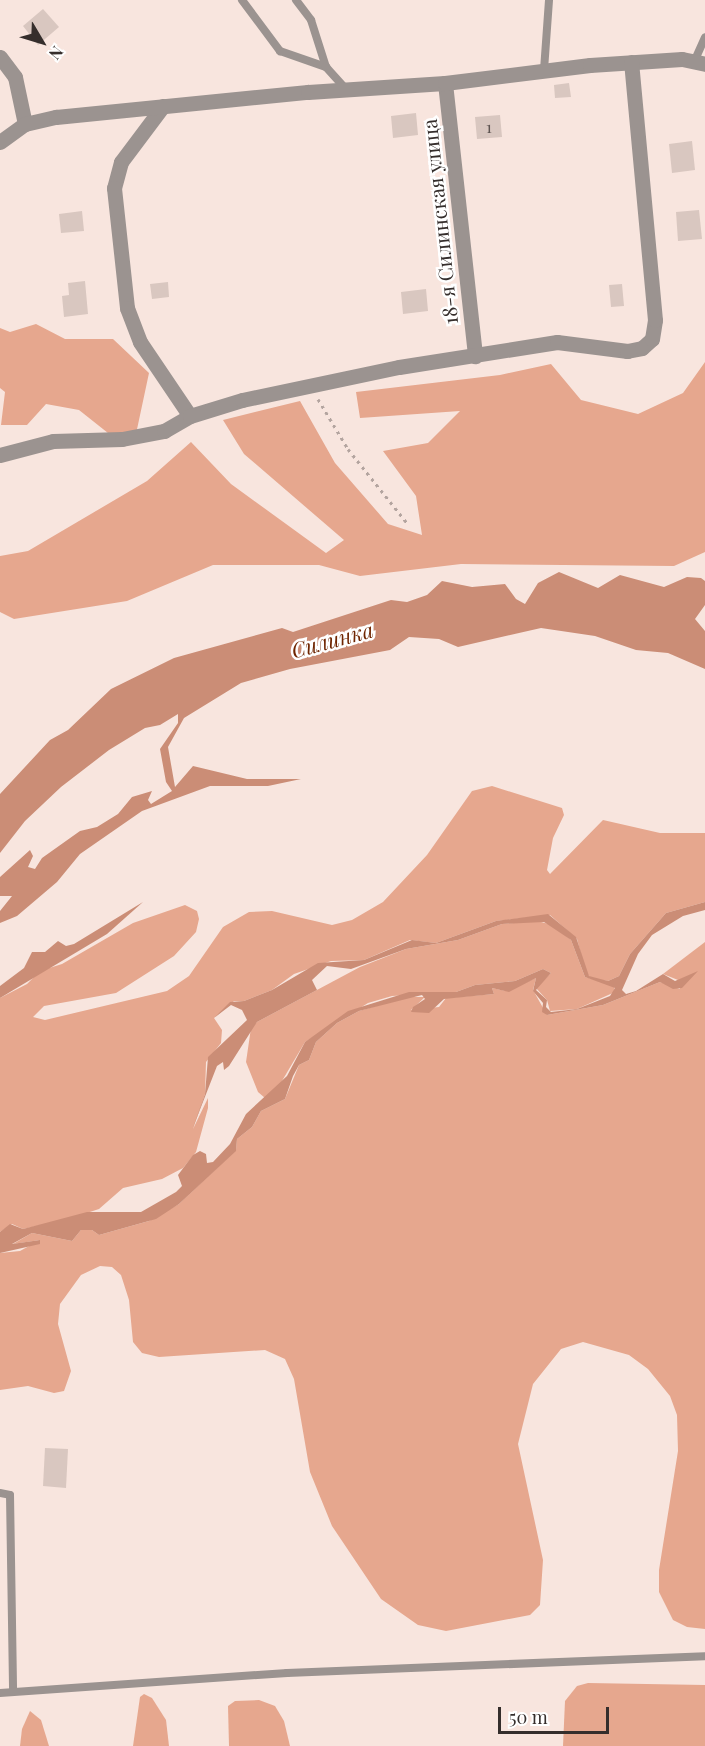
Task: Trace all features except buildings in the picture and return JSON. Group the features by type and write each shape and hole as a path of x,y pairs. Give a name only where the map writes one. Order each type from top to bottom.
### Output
{"street":[{"path":"0,57 15,77 26,124"},
{"path":"0,455 53,441 122,439 164,431 190,416 311,383 557,342 627,351 642,348 652,339 655,320 632,62"},
{"path":"0,142 26,124 163,106 346,89 445,83 544,70 632,62 699,63"},
{"name":"18-я Силинская улица","path":"445,83 475,356"},
{"path":"163,106 121,162 114,188 127,308 140,342 190,416"}],"lane":[{"path":"243,0 280,51 326,67"},
{"path":"296,0 311,20 326,67 346,89"},
{"path":"544,70 549,0"},
{"path":"699,63 705,37"},
{"path":"0,1493 10,1494 13,1691"},
{"path":"0,1693 287,1673 705,1656"}],"path":[{"path":"311,383 324,414 407,523"}],"shaded area":[{"path":"36,324 65,339 113,339 149,373 136,434 108,433 79,410 46,404 27,425 1,425 5,392 0,388 0,328 10,332"},
{"path":"705,362 705,552 674,566 461,564 360,576 319,565 213,565 127,601 14,619 0,612 0,556 28,551 147,481 191,442 231,484 326,553 344,540 244,454 223,420 300,401 335,463 388,524 422,535 416,496 383,451 428,443 460,411 360,418 356,392 500,375 551,364 581,400 638,414 683,393"},
{"path":"492,786 562,808 564,815 553,838 547,870 550,874 603,820 660,833 705,833 705,902 666,913 630,954 619,976 608,981 592,979 586,973 577,939 550,915 496,921 436,943 410,940 364,960 331,961 294,974 272,990 244,1001 234,1001 214,1018 222,1030 221,1043 206,1062 205,1094 193,1129 208,1098 208,1108 196,1152 183,1168 162,1179 123,1188 99,1209 65,1220 23,1229 12,1224 0,1232 0,998 27,984 40,971 62,964 133,923 185,905 197,911 199,919 196,932 174,956 116,993 44,1006 33,1017 45,1020 167,991 189,976 223,927 249,912 272,911 332,925 352,920 383,902 427,855 472,791"},
{"path":"537,921 553,925 571,940 585,977 614,985 615,992 577,1009 550,1011 547,1000 536,988 551,973 543,969 515,981 475,985 456,992 392,996 368,1003 305,1042 279,1086 265,1098 258,1092 246,1062 251,1028 257,1022 360,967 406,949 458,940 502,924"},
{"path":"705,942 705,1629 687,1627 673,1620 659,1592 659,1570 678,1451 677,1415 670,1396 648,1369 629,1355 583,1342 561,1349 533,1384 518,1444 543,1560 540,1605 530,1615 446,1631 418,1625 381,1599 332,1526 310,1472 294,1379 285,1359 265,1350 159,1357 142,1353 133,1342 129,1300 121,1275 112,1267 100,1266 81,1275 60,1304 58,1324 71,1371 64,1391 54,1393 28,1386 0,1390 0,1253 20,1251 40,1240 13,1244 32,1233 72,1241 81,1230 92,1230 99,1235 149,1221 179,1204 236,1150 237,1139 252,1127 261,1111 285,1099 299,1065 309,1060 316,1042 337,1023 359,1011 407,997 425,997 411,1010 439,1007 446,998 494,994 492,988 506,991 536,978 533,990 547,1015 603,1005 660,982 680,989 678,980 663,974"},
{"path":"588,1683 705,1685 705,1746 563,1746 565,1701 577,1686"},
{"path":"144,1694 152,1698 166,1720 169,1746 133,1746 140,1697"},
{"path":"259,1700 275,1706 284,1721 290,1746 229,1746 228,1706 235,1701"},
{"path":"30,1711 41,1720 49,1746 20,1746 22,1729"}],"water":[{"name":"Силинка","path":"559,572 598,588 620,575 664,587 687,577 701,578 705,581 705,605 695,619 705,631 705,669 668,653 636,650 595,636 541,628 458,647 439,639 409,637 390,650 290,669 241,683 184,718 168,747 175,787 193,766 247,779 301,779 268,786 210,786 142,811 80,854 57,882 17,916 0,923 0,911 12,896 0,896 0,877 30,850 33,856 28,867 35,869 42,858 80,831 97,827 118,814 132,797 152,791 148,800 151,804 172,791 166,782 160,749 178,723 178,714 160,725 145,728 109,750 61,787 25,821 0,853 0,794 50,740 68,730 111,689 174,658 282,628 293,632 391,600 407,602 427,595 442,581 472,587 505,584 516,599 525,604 538,583"},
{"path":"143,902 107,934 0,998 0,986 24,968 32,952 45,952 58,941 66,946 74,944"},
{"path":"705,902 705,910 683,916 652,935 638,954 622,990 626,994 636,991 663,974 675,981 698,971 682,988 673,989 660,982 603,1005 547,1015 542,1012 543,1003 533,991 536,978 509,992 492,988 494,994 444,999 429,1013 411,1012 413,1007 425,999 422,995 359,1011 337,1023 316,1042 309,1060 299,1065 293,1076 285,1099 261,1111 252,1127 237,1139 236,1151 179,1204 156,1219 99,1235 92,1230 81,1230 72,1241 32,1233 12,1244 40,1240 40,1244 0,1253 0,1232 10,1224 23,1229 87,1212 141,1212 176,1192 182,1186 178,1175 193,1155 200,1151 206,1154 207,1163 213,1162 230,1144 246,1114 287,1076 305,1042 348,1011 409,992 456,992 475,985 515,981 543,969 551,973 536,990 547,1000 546,1007 551,1012 577,1009 610,996 615,988 585,977 571,940 544,922 502,924 458,940 406,949 351,969 327,966 312,980 317,990 257,1022 229,1066 224,1070 223,1062 217,1066 192,1130 205,1094 208,1057 247,1020 242,1010 231,1005 214,1018 230,1002 244,1001 272,990 318,963 364,960 412,940 436,943 496,921 548,914 576,937 589,976 608,981 619,976 630,954 666,913"}]}
